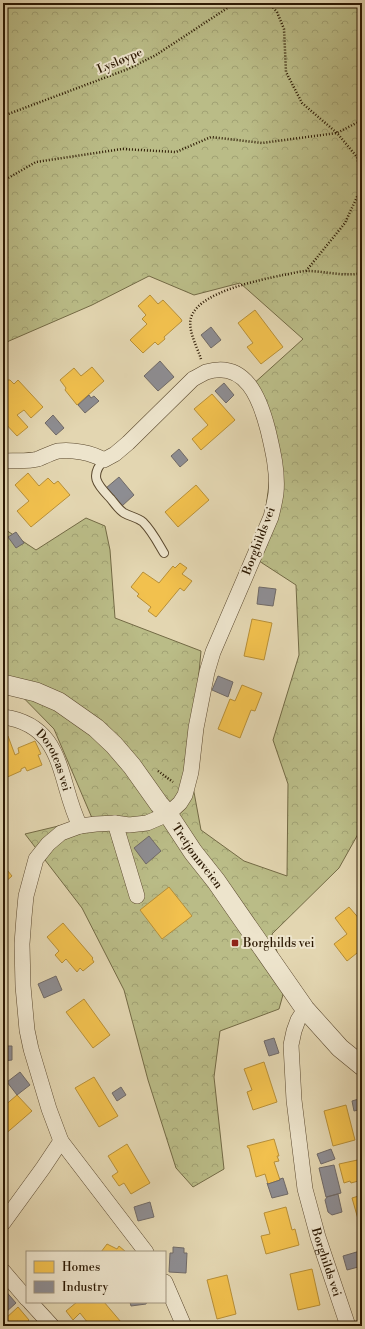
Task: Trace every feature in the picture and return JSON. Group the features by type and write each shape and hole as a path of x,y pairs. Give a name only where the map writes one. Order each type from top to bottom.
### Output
{"street":[{"name":"Borghilds vei","path":"104,460 115,454 128,443 193,379 206,372 226,370 240,376 250,385 258,397 264,413 273,450 276,471 276,494 271,517 221,633 207,672 196,728 191,772 185,795 180,803 168,814 147,823 129,825 115,823 80,826 60,833 48,844 36,859 26,896 22,944 24,1007 27,1030 31,1049 60,1141 145,1251"},
{"path":"3,461 38,459 48,454 60,451 87,453 104,460"},
{"name":"Tretjønnveien","path":"3,684 36,692 59,702 96,728 114,745 132,766 168,814 193,852 216,881 305,1009 340,1048 362,1066"},
{"name":"Doroteas vei","path":"3,717 29,725 51,746 63,773 70,802 80,826"},
{"path":"115,823 137,896"},
{"name":"Borghilds vei","path":"305,1009 294,1030 291,1045 294,1100 304,1189 310,1214 348,1326"},
{"path":"3,1223 43,1168 60,1141"},
{"path":"3,1272 26,1298"},
{"path":"166,1284 184,1326"},
{"path":"31,1303 52,1326"}],"lane":[{"path":"104,460 96,470 97,484 122,512 137,517 143,522 164,553"}],"path":[{"name":"Lysløype","path":"3,116 128,69 156,54 235,3"},
{"path":"269,3 277,12 284,29 286,72 302,103 337,133 357,157 362,181"},
{"path":"3,181 36,162 122,149 176,152 211,137 262,143 337,133 362,120"},
{"path":"306,271 344,223 362,186"},
{"path":"206,372 191,329 192,315 200,305 213,296 254,281 306,271 354,275 362,273"}],"green space":[{"path":"3,3 362,3 362,827 339,868 272,934 286,984 279,1009 220,1031 214,1077 224,1169 193,1187 176,1168 148,1080 124,990 82,908 25,834 92,818 54,729 7,681 3,681 3,528 36,550 86,518 105,526 110,550 115,618 201,651 191,776 201,830 244,861 287,876 288,784 273,740 299,655 296,585 259,561 271,469 251,386 303,339 240,283 194,295 149,276 92,305 3,345"}],"building: Homes":[{"path":"150,295 158,304 163,300 182,321 164,337 165,339 158,345 155,342 143,353 130,340 147,324 142,319 146,315 138,306"},
{"path":"255,310 283,347 261,364 247,347 253,343 238,323"},
{"path":"92,367 104,381 77,405 65,390 66,388 60,380 74,368 81,376"},
{"path":"4,380 10,380 14,384 18,380 43,407 31,418 24,410 17,415 28,427 17,436 3,421"},
{"path":"212,394 235,420 201,450 192,439 208,425 194,409"},
{"path":"28,473 39,486 48,478 54,484 58,481 70,495 31,527 17,511 29,501 15,485"},
{"path":"196,485 209,500 178,527 165,512"},
{"path":"180,563 187,568 182,574 192,581 184,591 180,588 156,617 148,611 151,607 137,596 139,594 131,587 143,572 159,583 173,566 175,568"},
{"path":"252,619 272,623 264,660 244,656"},
{"path":"242,685 262,693 255,711 251,710 240,738 218,729 230,699 235,701"},
{"path":"8,736 15,755 19,753 18,748 35,741 41,754 38,755 42,765 27,771 25,767 21,769 21,771 3,779 3,739"},
{"path":"3,865 12,876 3,884"},
{"path":"169,887 192,916 162,939 140,910"},
{"path":"349,907 362,922 362,949 347,961 334,944 347,934 335,918"},
{"path":"63,923 93,958 92,959 94,962 83,971 80,968 77,972 66,959 62,963 55,955 59,951 47,937"},
{"path":"84,999 110,1035 93,1048 66,1012"},
{"path":"264,1062 277,1102 253,1110 247,1092 252,1090 244,1069"},
{"path":"94,1077 118,1116 99,1127 75,1088"},
{"path":"17,1095 32,1111 3,1136 3,1107"},
{"path":"346,1105 355,1140 333,1146 324,1111"},
{"path":"274,1139 279,1161 274,1162 280,1180 268,1184 265,1174 256,1177 249,1148 247,1146"},
{"path":"127,1144 150,1183 131,1194 124,1183 119,1186 112,1176 118,1172 108,1156"},
{"path":"362,1159 362,1180 344,1183 339,1164"},
{"path":"362,1195 362,1233 352,1198"},
{"path":"286,1207 292,1230 295,1229 299,1245 266,1254 261,1236 270,1234 264,1213"},
{"path":"107,1244 117,1249 119,1246 125,1251 102,1251"},
{"path":"312,1269 320,1305 298,1310 290,1274"},
{"path":"227,1275 236,1314 217,1319 207,1280"},
{"path":"76,1303 105,1303 121,1322 116,1326 85,1326 88,1323 80,1313 73,1320 66,1311"},
{"path":"18,1307 32,1326 14,1326 19,1322 18,1321 11,1326 5,1319"}],"building: Industry":[{"path":"211,327 221,340 211,348 201,335"},
{"path":"160,361 174,377 158,391 144,376"},
{"path":"224,383 234,395 226,403 215,391"},
{"path":"89,395 91,398 94,396 99,401 85,413 78,405"},
{"path":"53,415 64,428 56,435 45,423"},
{"path":"179,449 188,460 180,467 171,456"},
{"path":"119,477 134,495 122,506 106,488"},
{"path":"16,532 24,543 16,548 8,537"},
{"path":"259,587 276,589 273,606 257,604"},
{"path":"218,676 233,682 228,697 212,690"},
{"path":"149,836 161,851 146,864 134,848"},
{"path":"56,976 62,990 44,998 38,984"},
{"path":"274,1038 279,1053 269,1056 264,1041"},
{"path":"3,1046 12,1046 12,1060 3,1061"},
{"path":"20,1072 30,1085 17,1095 7,1082"},
{"path":"121,1087 126,1095 117,1101 112,1093"},
{"path":"362,1098 362,1109 354,1111 352,1101"},
{"path":"331,1149 335,1159 321,1164 317,1154"},
{"path":"334,1165 341,1193 326,1197 319,1168"},
{"path":"283,1178 288,1194 272,1198 267,1183 268,1184"},
{"path":"338,1194 342,1212 332,1215 328,1212 325,1200 327,1197"},
{"path":"150,1202 154,1217 138,1221 134,1207"},
{"path":"173,1247 184,1248 184,1253 187,1253 186,1273 169,1272 170,1253 173,1253"},
{"path":"360,1251 362,1266 347,1270 343,1256"},
{"path":"3,1288 16,1303 5,1313 3,1311"},
{"path":"130,1303 146,1303 146,1304 131,1306"}],"place":[{"name":"Borghilds vei","path":"235,943"}]}
